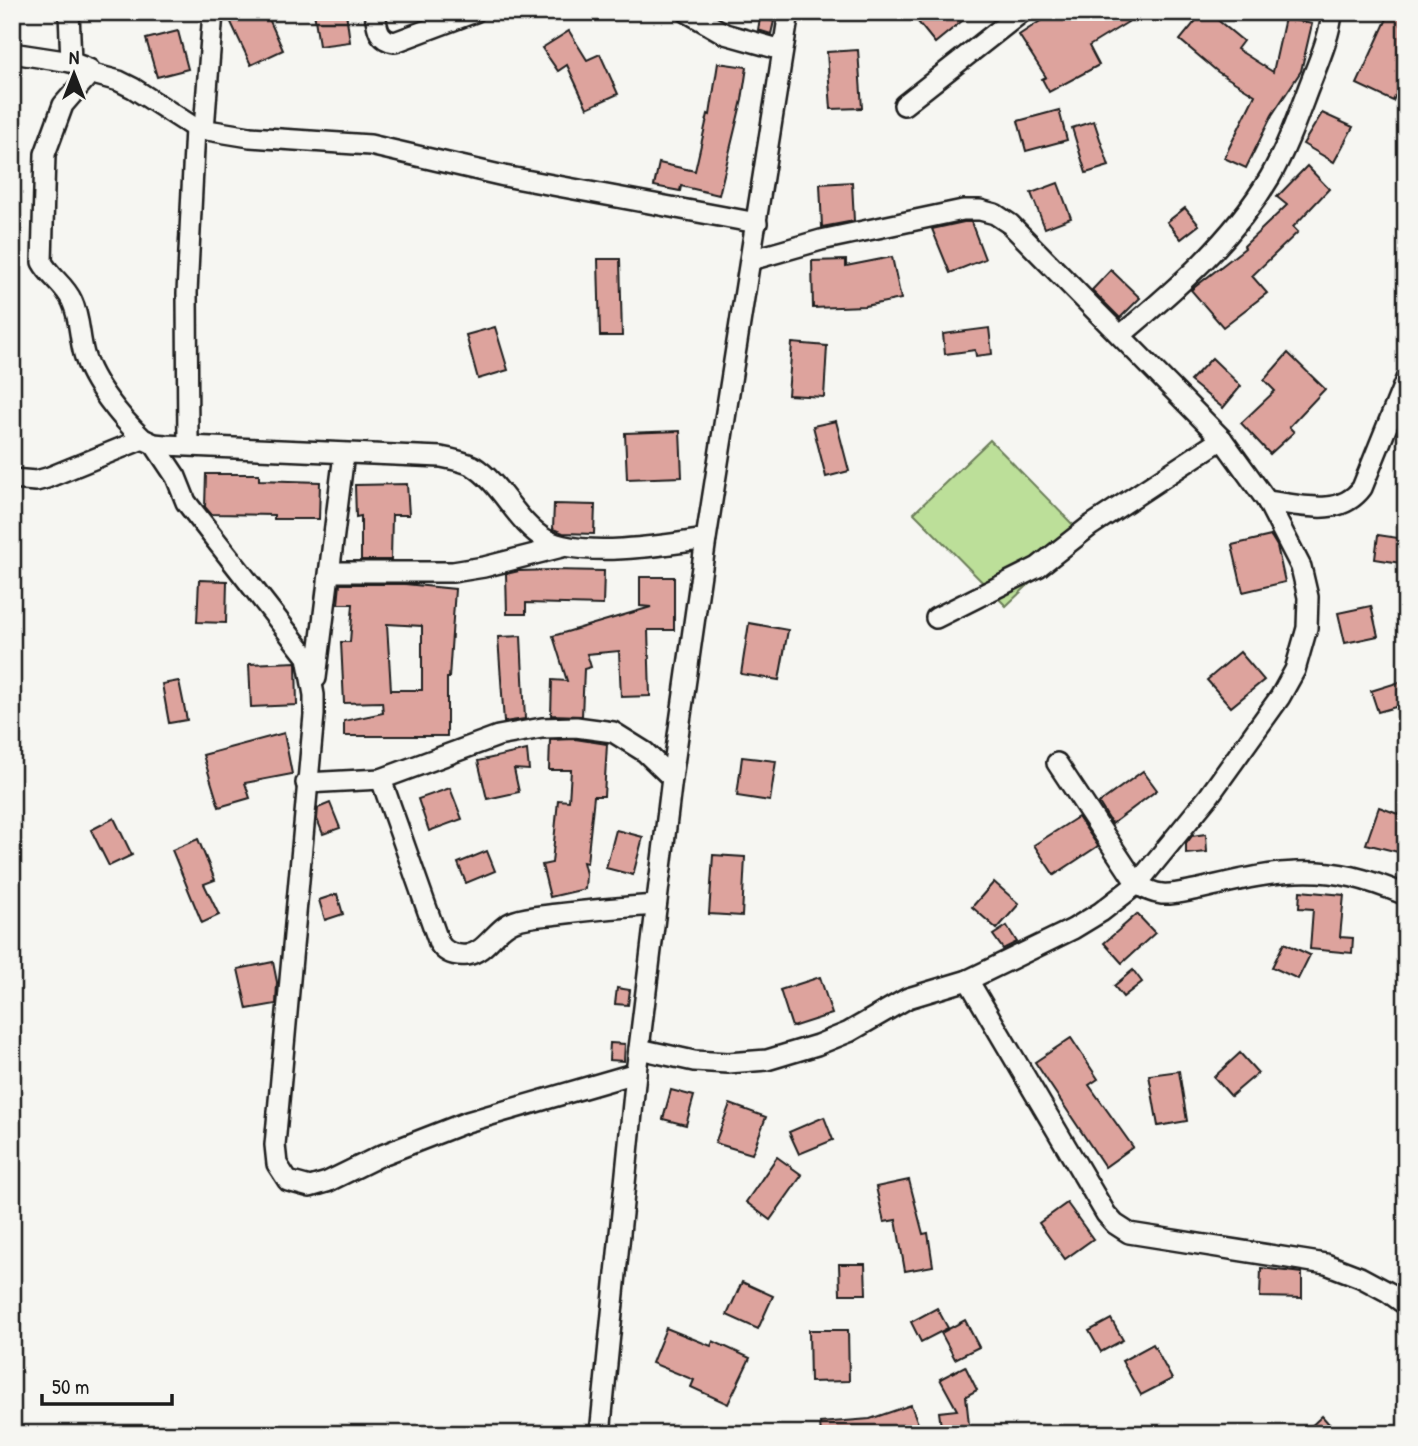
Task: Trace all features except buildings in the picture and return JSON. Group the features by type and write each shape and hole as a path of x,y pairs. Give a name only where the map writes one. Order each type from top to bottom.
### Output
{"street":[{"path":"69,12 71,62"},
{"path":"188,444 187,293 200,129 213,12"},
{"path":"375,12 379,34 386,41 395,42 475,12"},
{"path":"687,12 725,34 782,50"},
{"path":"600,1434 636,1073 672,778 706,539 789,12"},
{"path":"904,105 1022,12"},
{"path":"1121,335 1184,282 1216,250 1270,176 1312,80 1332,12"},
{"path":"12,53 71,62 86,66 89,73"},
{"path":"89,73 119,81 133,88 200,129 250,136 370,145 504,176 757,223"},
{"path":"89,73 63,105 45,154 42,262 71,297 84,356 99,386 176,477 186,502 307,657 314,695"},
{"path":"639,1049 694,1061 728,1063 767,1060 817,1045 849,1031 908,998 968,980 1073,929 1101,912 1137,884 1209,796 1280,697 1295,670 1307,628 1308,597 1301,567 1267,501 1222,439 1010,224 995,214 963,210 821,240 751,260"},
{"path":"1267,501 1326,508 1354,500 1362,488 1406,379"},
{"path":"936,618 1038,567 1090,526 1222,439"},
{"path":"12,479 36,481 149,442 441,457 472,466 487,478 534,531 562,547"},
{"path":"344,454 314,695 275,1145 277,1164 288,1181 310,1187 467,1122 636,1073"},
{"path":"331,572 453,572 562,547 634,548 706,539"},
{"path":"306,783 381,779 498,736 542,727 576,727 613,732 645,752 672,778"},
{"path":"1057,763 1137,884 1150,892 1162,894 1264,876 1316,872 1343,873 1370,880 1406,895"},
{"path":"381,779 439,943 452,954 467,955 475,952 502,926 516,920 597,909 656,905"},
{"path":"968,980 1099,1202 1115,1224 1129,1233 1159,1239 1326,1264 1388,1292 1406,1305"}],"green space":[{"path":"990,440 1082,534 1006,606 914,513"}]}
